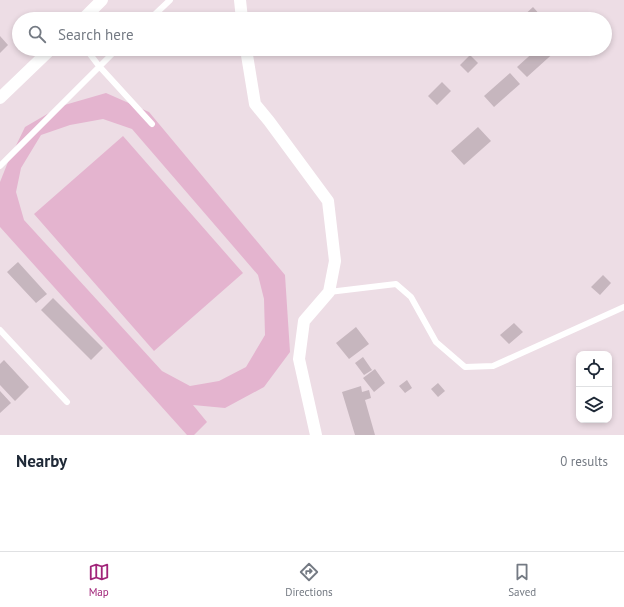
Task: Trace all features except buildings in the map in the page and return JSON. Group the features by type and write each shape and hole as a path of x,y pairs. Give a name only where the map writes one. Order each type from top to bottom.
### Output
{"street":[{"path":"89,12 102,0"},
{"path":"240,0 241,12"},
{"path":"0,98 44,56"},
{"path":"247,56 255,104 328,201 335,261 329,292 304,322 299,359 316,435"}],"lane":[{"path":"157,12 170,0"},
{"path":"91,56 152,124"},
{"path":"0,166 110,56"},
{"path":"329,292 396,284 411,297 436,342 465,367 493,366 624,307"},
{"path":"0,330 67,402"}],"shaded area":[{"path":"106,93 149,112 285,275 290,352 264,387 225,408 193,405 207,422 194,435 187,435 0,227 0,182 25,127 61,106","holes":["103,119 132,129 258,275 264,299 265,335 246,367 219,381 190,386 162,371 24,220 16,192 21,168 41,135 70,125"]},
{"path":"123,136 243,273 154,351 34,214"}]}
